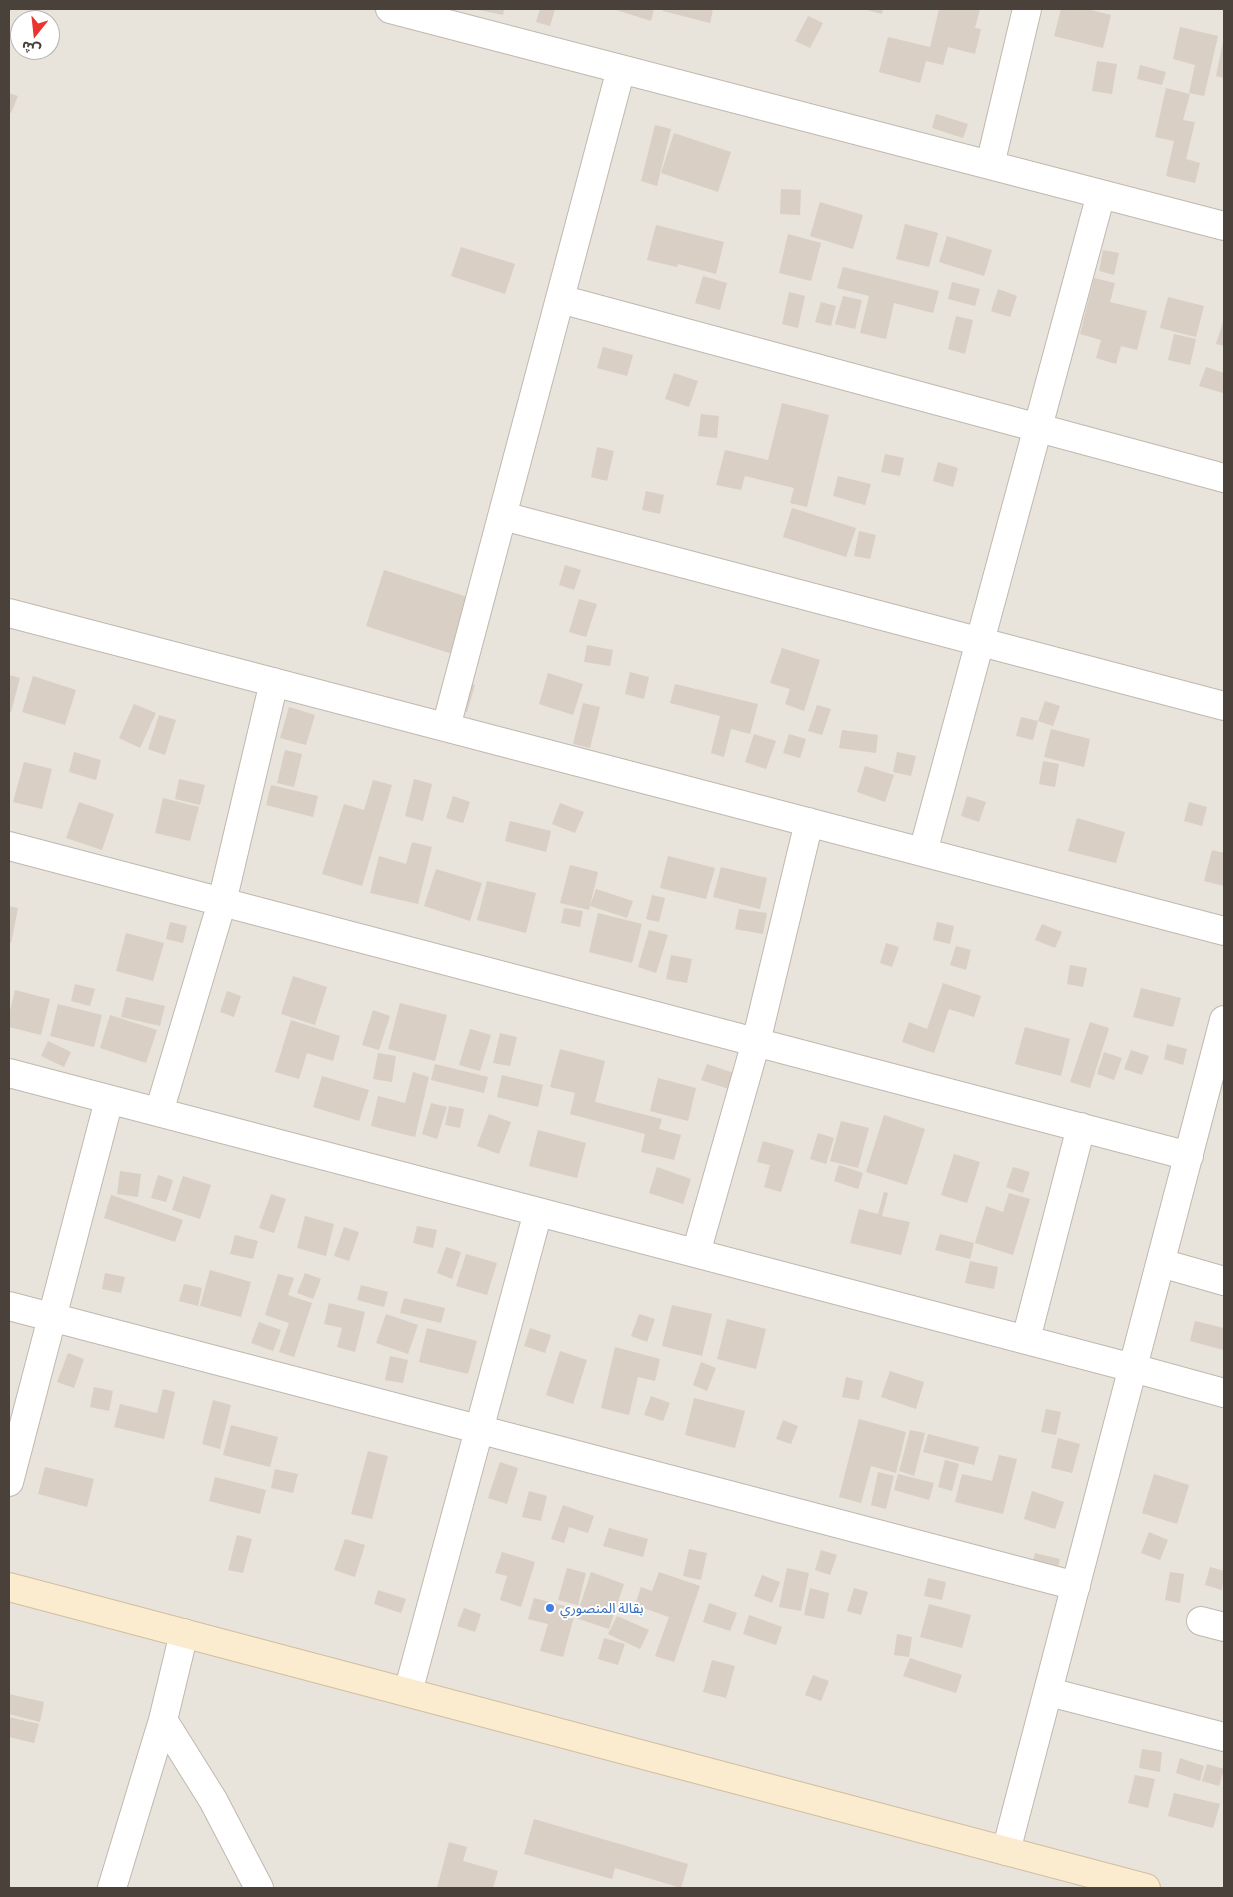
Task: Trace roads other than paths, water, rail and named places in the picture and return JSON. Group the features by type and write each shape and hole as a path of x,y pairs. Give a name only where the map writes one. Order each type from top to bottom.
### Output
{"main road":[{"path":"9,1587 1146,1888"}],"street":[{"path":"390,9 454,17 621,69 1224,226"},
{"path":"990,165 1027,9"},
{"path":"446,727 621,69"},
{"path":"923,852 1101,194"},
{"path":"560,299 1224,478"},
{"path":"502,516 1224,706"},
{"path":"9,613 1224,931"},
{"path":"159,1112 222,902 274,682"},
{"path":"696,1254 756,1042 809,822"},
{"path":"9,846 1189,1156"},
{"path":"1006,1851 1224,1020"},
{"path":"9,1073 1224,1393"},
{"path":"9,1482 109,1100"},
{"path":"1026,1340 1081,1127"},
{"path":"408,1692 538,1212"},
{"path":"1161,1263 1224,1281"},
{"path":"9,1306 1076,1586"},
{"path":"112,1888 163,1720 184,1633"},
{"path":"1049,1692 1224,1737"},
{"path":"163,1720 213,1800 253,1882"}],"place":[{"name":"بقالة المنصوري","path":"550,1608"}]}
